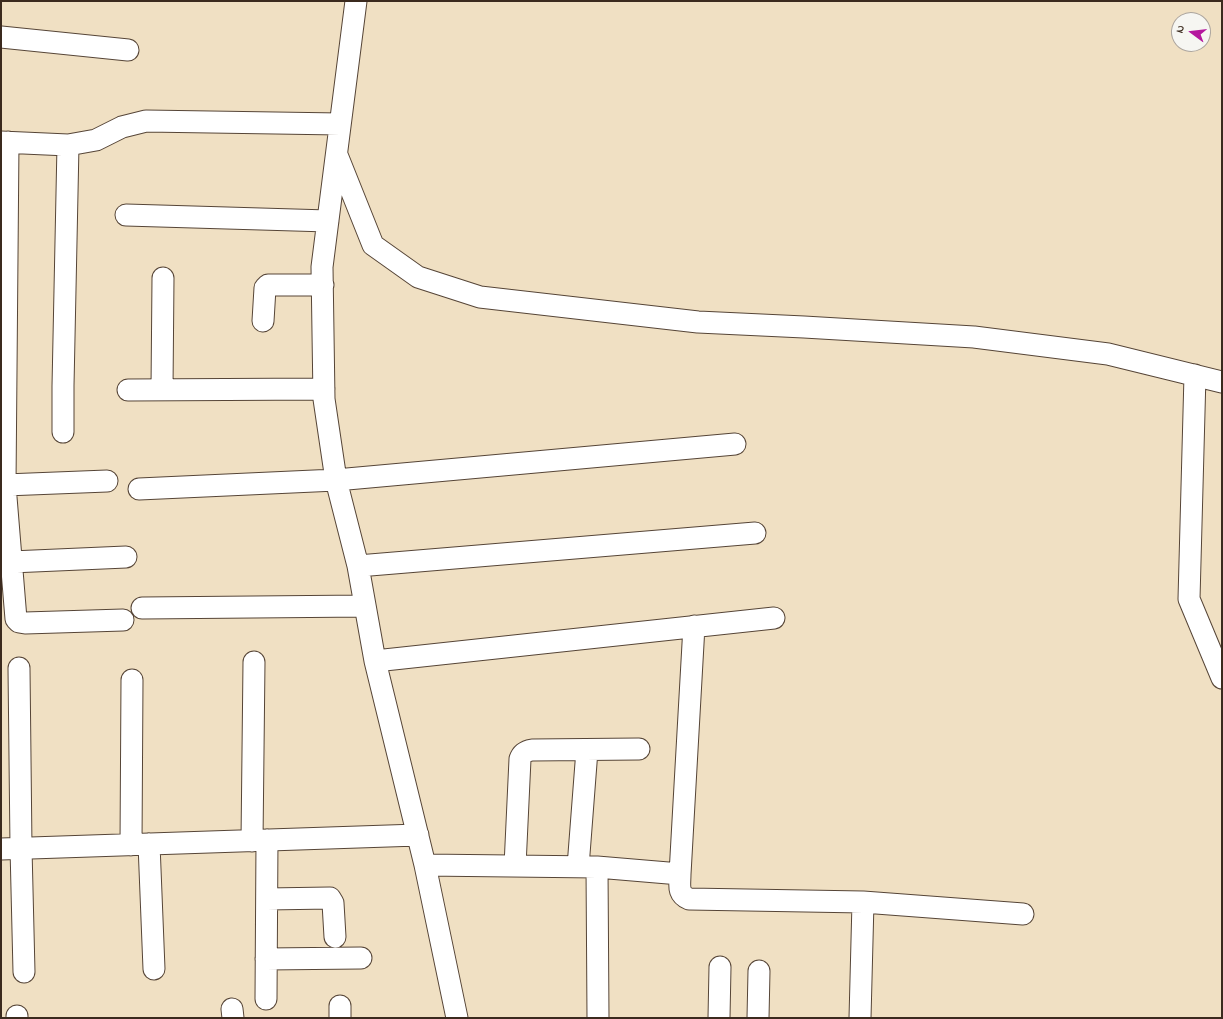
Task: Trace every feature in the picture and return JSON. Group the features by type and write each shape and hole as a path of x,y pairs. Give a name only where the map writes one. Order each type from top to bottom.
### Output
{"street":[{"path":"356,1 322,267 324,399 336,480 358,566 375,661 425,865 457,1018"},
{"path":"1,37 128,50"},
{"path":"123,620 19,622 16,620 8,569 3,485 5,142 68,145 96,140 122,127 146,121 340,124"},
{"path":"63,432 68,145"},
{"path":"336,154 373,245 418,277 480,297 698,322 974,337 1108,354 1222,382"},
{"path":"126,215 328,221"},
{"path":"162,389 163,278"},
{"path":"263,321 265,288 268,286 323,285"},
{"path":"1195,375 1189,599 1222,678"},
{"path":"128,390 324,389"},
{"path":"139,489 336,480 735,444"},
{"path":"3,485 107,481"},
{"path":"358,566 755,533"},
{"path":"8,569 126,557"},
{"path":"142,608 365,606"},
{"path":"375,661 774,618"},
{"path":"694,626 680,874 680,890 684,896 689,899 863,902 1023,914"},
{"path":"254,662 260,840 267,900 266,999"},
{"path":"19,668 11,848 24,972"},
{"path":"132,680 140,845 154,968"},
{"path":"515,866 521,756 527,751 639,748"},
{"path":"587,750 587,867 598,1018"},
{"path":"11,848 418,835"},
{"path":"425,865 587,867 680,874"},
{"path":"267,900 330,898 333,903 335,937"},
{"path":"860,1018 863,902"},
{"path":"266,959 360,958"},
{"path":"719,1018 720,968"},
{"path":"758,1018 759,971"}]}
